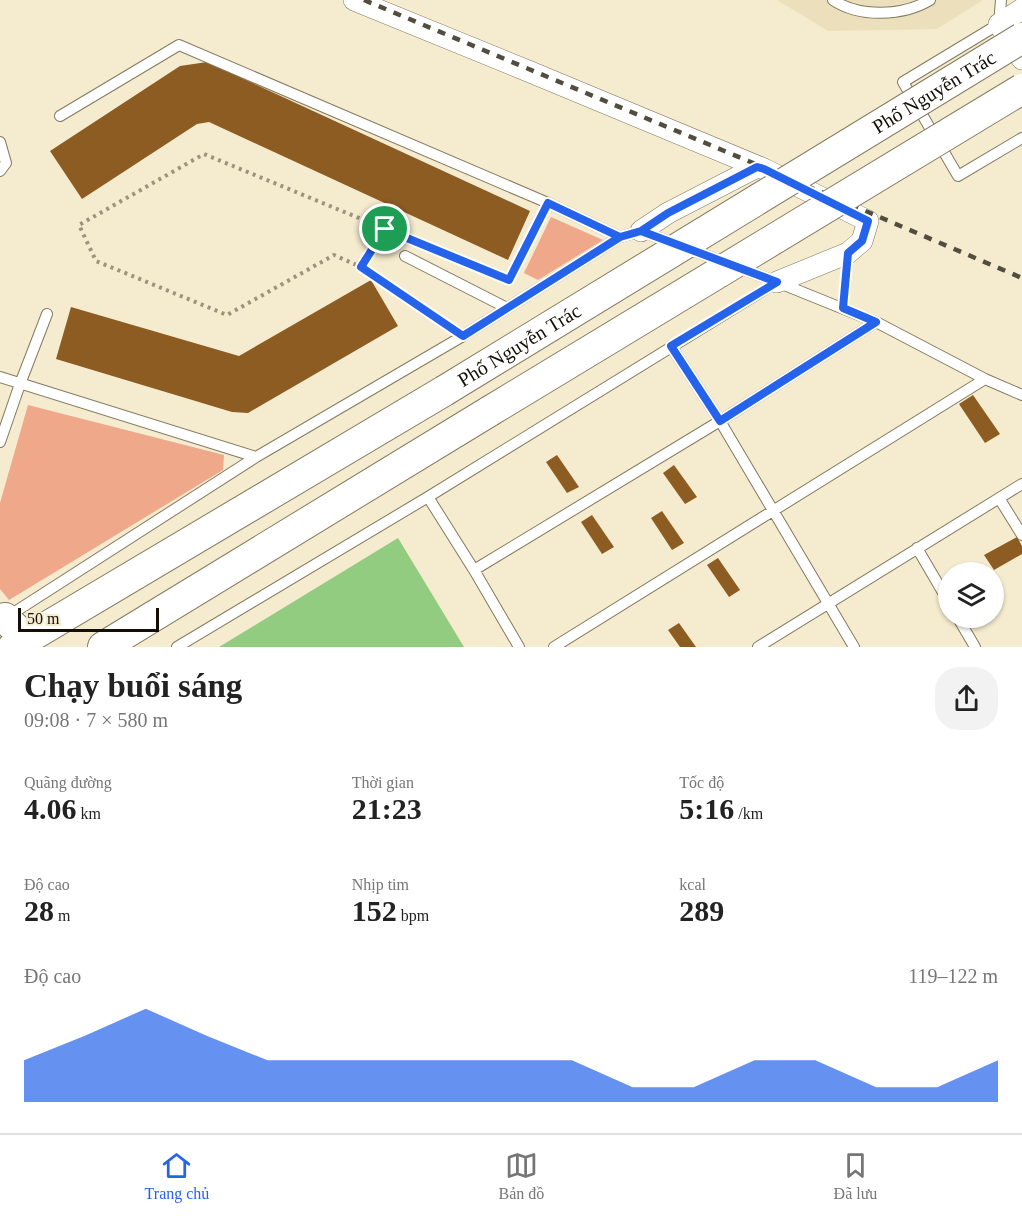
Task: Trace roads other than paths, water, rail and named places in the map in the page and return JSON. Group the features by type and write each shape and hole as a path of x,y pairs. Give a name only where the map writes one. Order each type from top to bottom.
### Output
{"main road":[{"name":"Phố Nguyễn Trác","path":"20,643 444,391 1010,31"},
{"name":"Phố Nguyễn Trác","path":"103,647 1022,89"},
{"path":"2,618 20,643"}],"street":[{"path":"354,0 764,169 868,221 862,241 848,253 777,282"},
{"name":"Phố Nguyễn Trác","path":"1010,31 1022,9"},
{"path":"1010,31 1022,59"},
{"path":"631,234 757,167"}],"lane":[{"path":"833,0 857,10 879,12 899,11 930,0"},
{"path":"1001,0 1010,31 903,82 958,176 1022,138"},
{"path":"60,116 179,45 548,203 631,234 777,282 843,308 876,322 985,379 1022,395"},
{"path":"0,142 6,163 0,171"},
{"path":"2,618 256,457 463,336 631,234"},
{"path":"405,256 507,308"},
{"path":"177,647 428,497 777,282"},
{"path":"0,442 47,314"},
{"path":"474,570 720,421 876,322"},
{"path":"671,346 720,421 854,647"},
{"path":"0,377 256,457"},
{"path":"554,647 985,379"},
{"path":"758,647 1022,484"},
{"path":"428,497 519,647"},
{"path":"999,498 1022,535"},
{"path":"917,548 938,584"},
{"path":"964,628 975,647"}],"railway":[{"path":"364,0 1022,278"}]}
